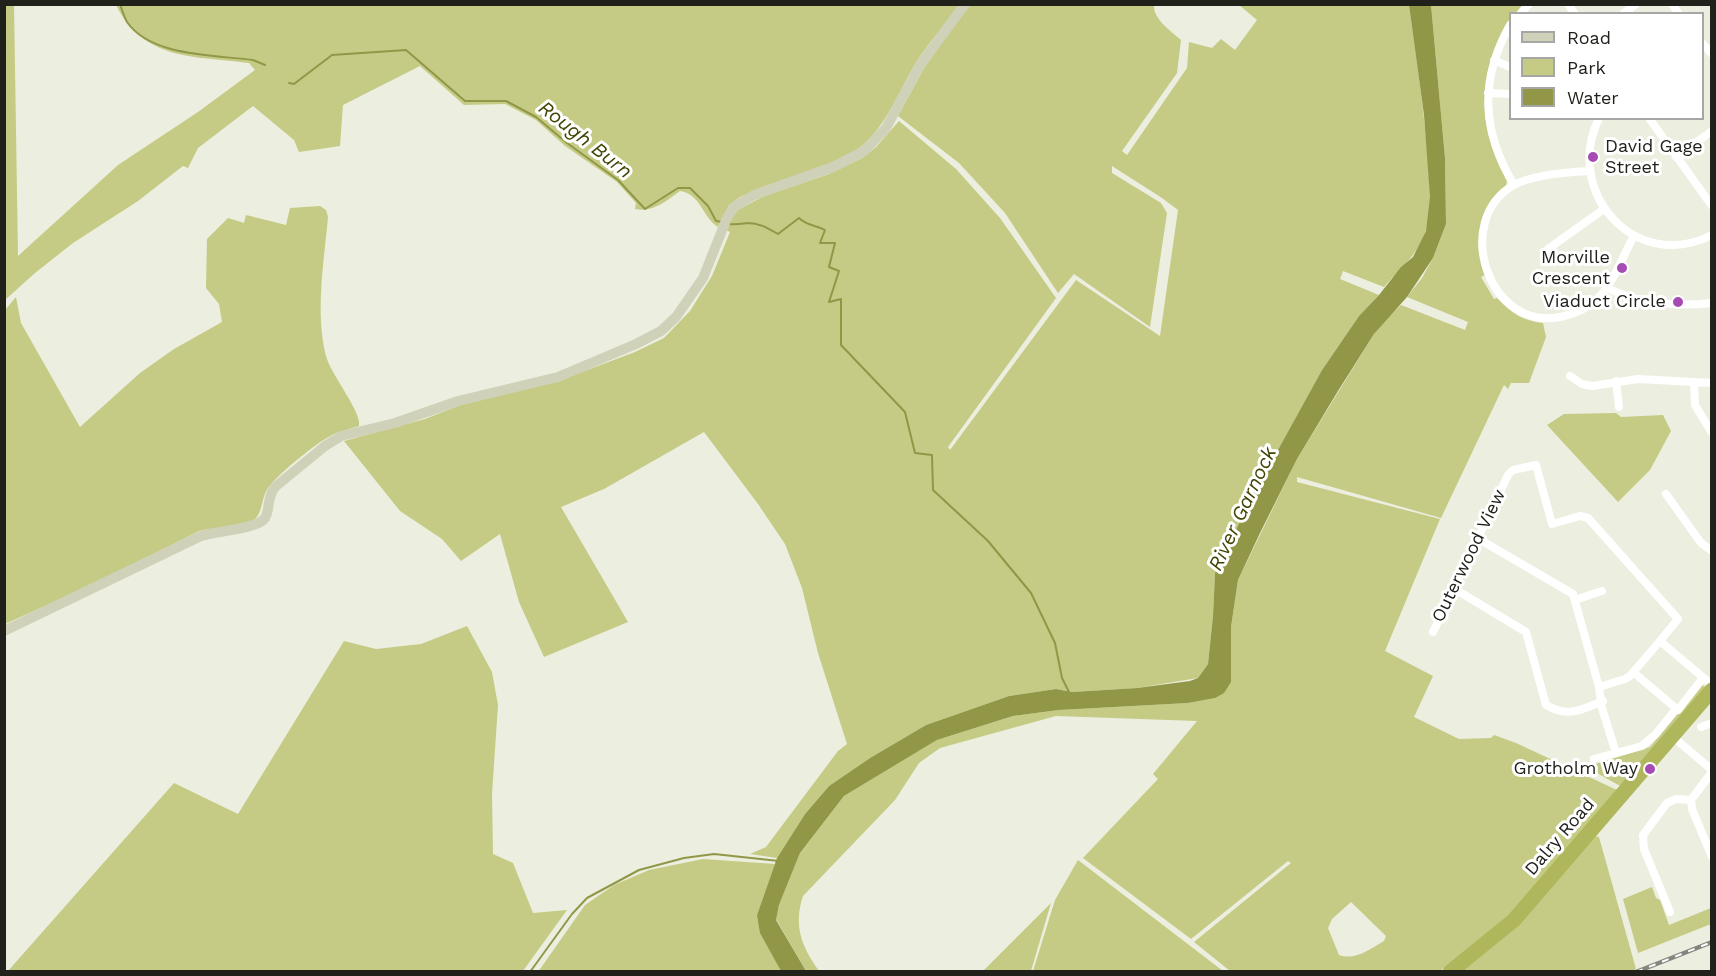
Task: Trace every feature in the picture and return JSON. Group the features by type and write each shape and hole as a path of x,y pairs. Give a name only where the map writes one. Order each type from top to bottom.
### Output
{"highway":[{"name":"Dalry Road","path":"1450,972 1514,920 1672,736 1707,684"}],"street":[{"path":"4,631 201,536 215,531 251,527 259,523 264,519 269,494 275,487 336,439 395,423 458,401 558,377 653,336 669,326 703,278 725,223 734,207 743,200 832,167 864,151 886,128 920,65 965,4"},
{"path":"1509,28 1494,60 1488,93 1488,111 1497,154 1514,185"},
{"path":"1494,60 1509,67"},
{"path":"1488,93 1509,93"},
{"path":"1598,120 1590,142 1590,171 1604,209 1623,230 1656,243 1668,244 1690,243 1712,235"},
{"path":"1650,120 1712,206"},
{"path":"1676,157 1712,131"},
{"path":"1590,171 1533,179 1514,185 1507,190 1493,207 1482,240 1488,273 1494,287 1503,298 1523,314 1535,318 1555,318 1577,312 1588,306 1607,288 1634,236"},
{"path":"1548,249 1604,209"},
{"path":"1607,288 1618,294 1658,304 1677,306 1712,303"},
{"path":"1570,376 1586,385 1638,379 1712,383"},
{"path":"1616,381 1619,407"},
{"path":"1694,383 1695,405 1712,433"},
{"name":"Outerwood View","path":"1433,632 1508,475 1513,470 1536,465 1552,524 1580,516 1588,519 1678,619 1660,641"},
{"path":"1666,494 1701,543 1712,551"},
{"path":"1477,538 1573,594 1616,753"},
{"path":"1453,588 1526,633 1546,705 1567,713 1603,701"},
{"path":"1575,600 1602,591"},
{"path":"1599,687 1626,679 1660,641 1707,684 1712,685"},
{"path":"1633,672 1677,710"},
{"path":"1594,759 1646,745 1677,710 1707,684"},
{"path":"1701,727 1712,723"},
{"path":"1672,736 1712,771 1691,800 1692,809 1712,857"},
{"path":"1670,912 1644,849 1643,835 1667,804 1676,799 1691,800"}],"green space":[{"path":"5,5 14,5 18,256 118,165 198,112 255,70 249,63 190,56 156,46 141,37 127,23 116,5 960,5 921,55 884,120 866,143 841,160 813,172 740,197 729,205 718,227 708,218 693,196 680,191 653,208 635,209 636,203 617,182 565,146 536,120 505,104 464,105 420,66 343,105 340,146 299,152 294,140 253,106 198,148 188,168 183,166 138,201 73,243 5,300"},
{"path":"969,5 1154,5 1159,20 1181,40 1177,73 1122,151 1127,155 1187,68 1189,42 1212,48 1221,39 1235,50 1257,20 1239,5 1409,5 1428,160 1430,196 1428,224 1417,249 1384,287 1343,271 1340,279 1379,295 1359,316 1322,370 1253,496 1215,573 1208,664 1198,678 1137,688 1072,692 1056,689 1009,696 926,725 870,758 829,786 805,814 777,858 750,854 766,847 838,751 847,744 818,653 802,588 785,544 704,432 604,489 561,507 628,622 544,657 519,602 500,534 461,561 442,539 400,511 344,441 425,419 463,404 558,381 635,352 664,338 690,311 712,276 730,232 726,230 734,212 764,196 829,174 862,158 876,147 899,121 956,169 1000,218 1056,298 948,447 950,450 1076,280 1160,336 1178,210 1112,166 1112,173 1161,203 1167,213 1150,327 1074,274 1058,293 1005,213 959,163 898,116 924,68"},
{"path":"1431,5 1523,5 1517,12 1509,12 1508,24 1491,60 1486,81 1485,112 1488,133 1507,182 1481,224 1480,253 1485,275 1481,277 1494,299 1497,298 1512,312 1523,318 1543,323 1546,337 1529,383 1511,383 1508,389 1504,385 1441,518 1297,477 1297,482 1440,519 1385,651 1433,676 1414,717 1459,739 1491,738 1494,735 1617,790 1512,916 1440,971 1230,971 1194,942 1291,863 1288,861 1191,939 1083,858 1158,779 1153,774 1197,721 1056,716 940,748 919,763 895,800 803,896 799,927 804,945 819,971 806,971 776,919 779,905 800,853 844,796 937,740 1013,716 1059,710 1188,703 1214,698 1231,682 1231,627 1238,580 1297,459 1374,334 1401,305 1465,330 1468,322 1407,297 1422,278 1433,258 1446,224 1445,158","holes":["1351,902 1386,936 1384,941 1357,955 1339,955 1328,928 1332,919"]},
{"path":"320,206 326,210 328,217 321,287 321,322 326,356 356,412 359,426 332,435 273,481 266,492 257,517 249,523 199,531 109,577 5,624 5,310 16,297 21,323 80,427 140,373 174,349 222,322 219,304 206,288 207,239 228,218 244,223 246,215 286,225 290,208"},
{"path":"1616,413 1621,417 1663,415 1671,431 1650,470 1618,502 1547,425 1564,414"},
{"path":"467,626 492,672 498,705 492,794 493,854 513,863 533,913 567,910 523,971 8,971 174,783 238,814 344,641 376,649 421,644"},
{"path":"1702,685 1705,687 1622,787 1586,767 1650,747"},
{"path":"1592,836 1599,837 1636,969 1630,972 1459,972"},
{"path":"703,859 775,864 757,915 781,971 538,972 585,905 614,885 649,870"},
{"path":"1078,860 1223,971 1033,971 1055,900"},
{"path":"1652,887 1656,898 1660,900 1669,925 1711,908 1711,924 1638,953 1623,899"},
{"path":"1051,903 1031,971 983,971"}],"water":[{"path":"1409,5 1431,5 1445,158 1446,224 1433,258 1407,297 1374,334 1297,459 1260,533 1238,580 1231,627 1231,682 1224,693 1215,698 1188,703 1059,710 1013,716 937,740 844,796 800,853 779,905 776,920 806,971 781,971 760,933 757,915 777,858 805,814 829,786 870,758 926,725 1009,696 1056,689 1072,692 1137,688 1190,681 1198,678 1208,664 1215,573 1251,499 1322,370 1359,316 1401,267 1413,257 1426,231 1430,197 1424,115"}],"waterway":[{"name":"Rough Burn","path":"120,4 127,22 152,42 185,52 253,60 265,65"},
{"name":"Rough Burn","path":"289,83 294,84 332,55 406,50 465,101 506,101 536,117 618,180 645,209 678,188 690,188 708,206 716,221 722,222"},
{"name":"Rough Burn","path":"728,224 756,224 778,234 799,218 805,223 825,230 820,243 835,243 829,267 839,271 829,302 841,299 841,345 905,412 915,453 932,455 933,490 988,541 1031,593 1055,643 1062,678 1069,692"},
{"path":"530,972 572,914 587,898 639,870 684,858 714,854 779,861"}],"railway":[{"path":"1636,972 1712,942"}],"place":[{"name":"David Gage Street","path":"1593,157"},
{"name":"Morville Crescent","path":"1622,268"},
{"name":"Viaduct Circle","path":"1678,302"},
{"name":"Grotholm Way","path":"1650,769"}],"water label":[{"name":"River Garnock","path":"1243,509"}]}
